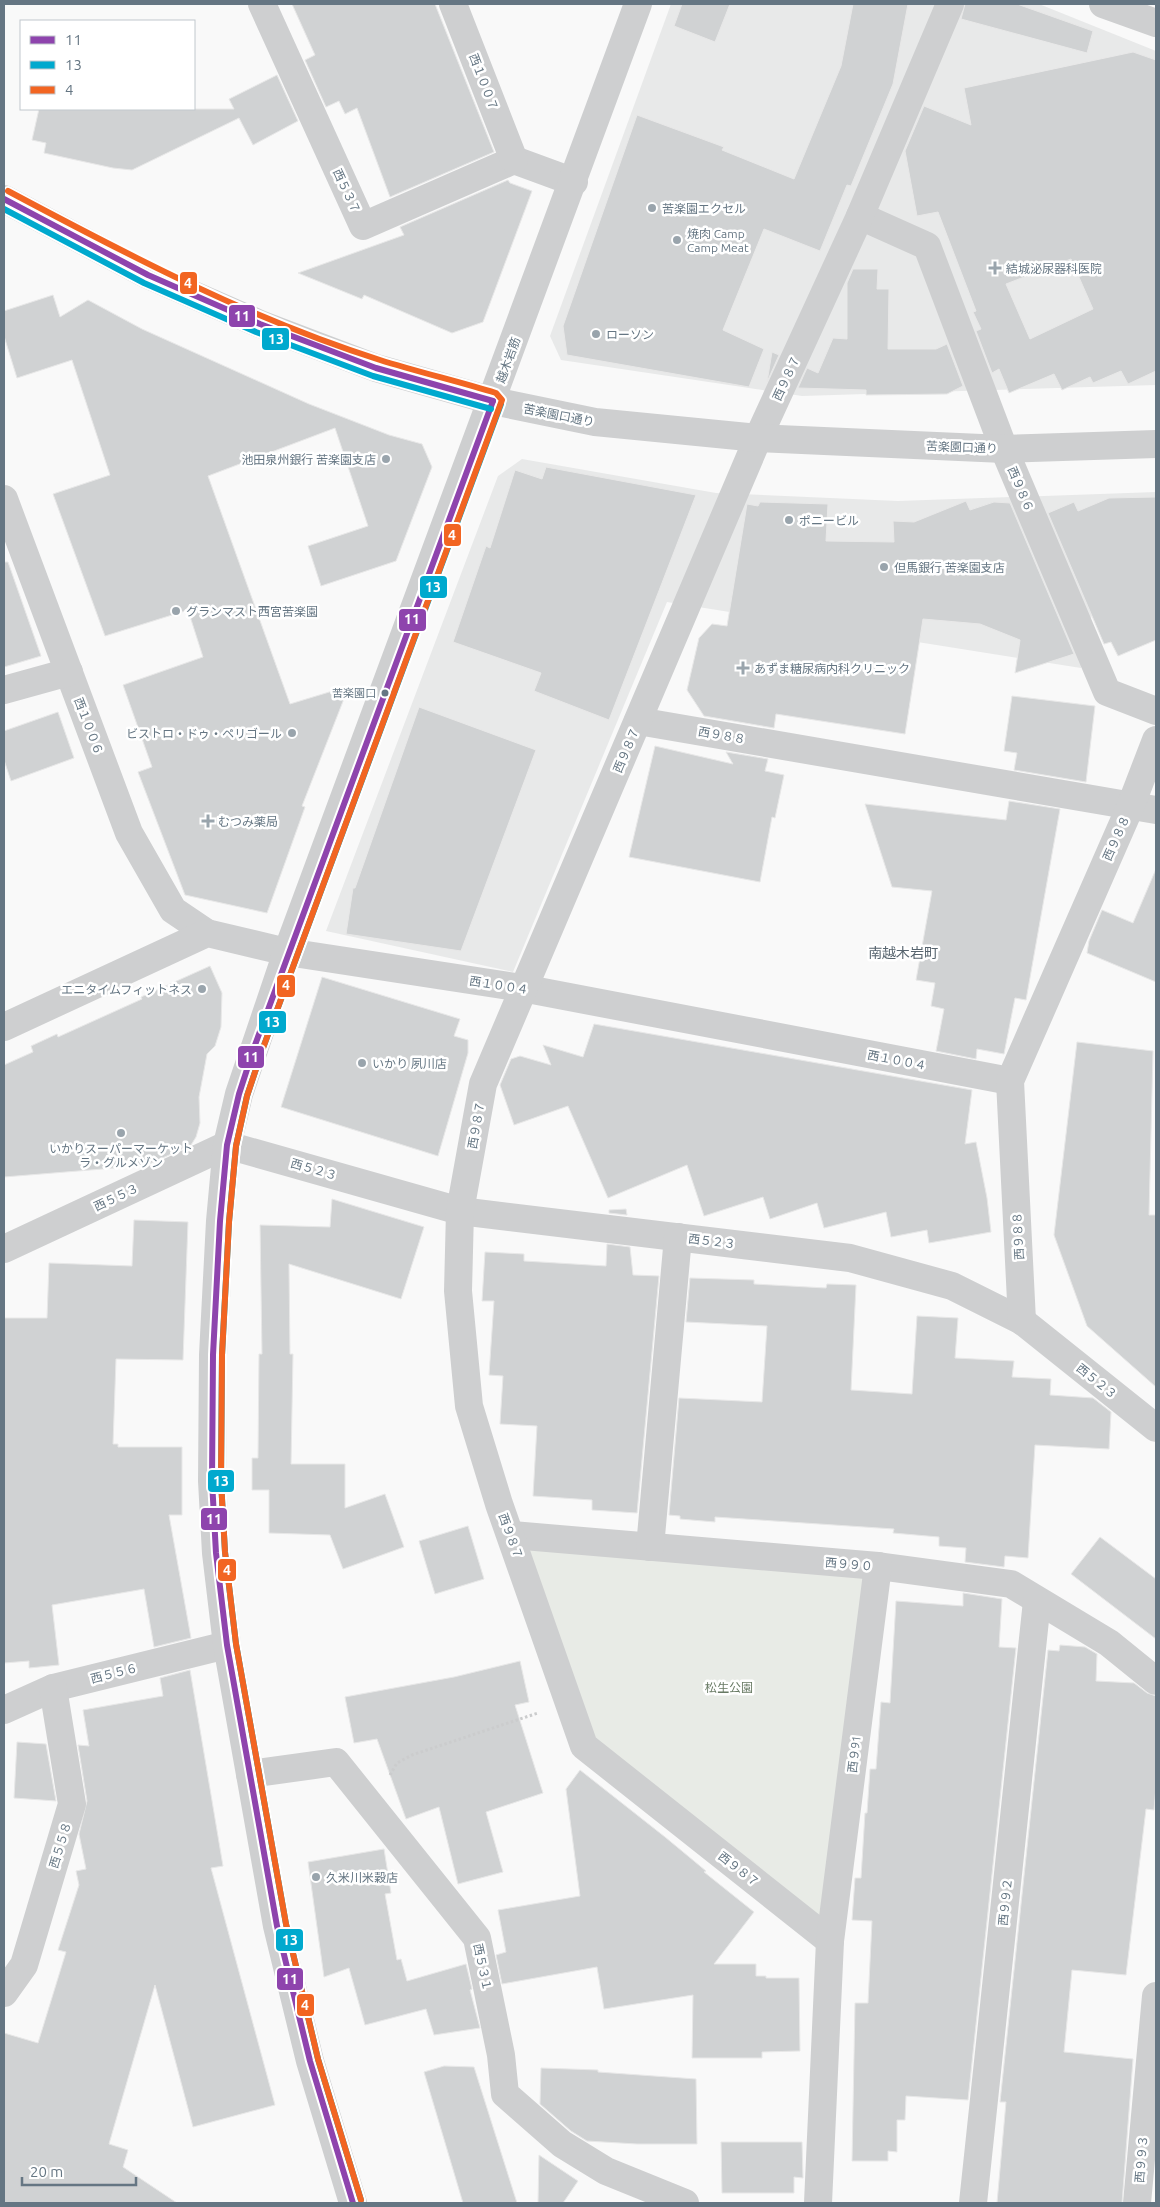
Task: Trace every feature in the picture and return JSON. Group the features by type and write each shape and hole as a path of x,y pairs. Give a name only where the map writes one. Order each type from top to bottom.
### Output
{"street":[{"name":"西５３７","path":"262,4 363,226 514,160"},
{"name":"西１００７","path":"453,4 514,160"},
{"name":"越木岩筋","path":"353,2203 310,2061 276,1926 227,1645 216,1553 212,1481 215,1290 227,1145 239,1094 288,952 574,182 638,4"},
{"name":"西９８７","path":"830,1941 584,1746 512,1535 499,1504 469,1406 458,1290 460,1211 483,1084 522,988 758,438 860,216 950,4"},
{"path":"1104,4 1156,23"},
{"path":"514,160 574,182"},
{"name":"苦楽園口通り","path":"4,199 148,275 260,324 376,368 493,401 595,422 758,438 1004,448 1156,444"},
{"name":"西９８６","path":"860,216 928,246 1004,448 1107,692 1156,711"},
{"name":"西１００６","path":"4,498 129,833 173,910 207,933"},
{"path":"4,690 69,672"},
{"name":"西９８８","path":"638,721 1143,807 1010,1081 1022,1321"},
{"path":"1143,807 1156,740"},
{"path":"4,1028 207,933"},
{"name":"西１００４","path":"207,933 288,952 522,988 1010,1081"},
{"name":"西５２３","path":"227,1145 460,1211 850,1258 952,1286 1022,1321 1156,1428"},
{"name":"西５５３","path":"4,1249 227,1145"},
{"path":"650,1547 678,1237"},
{"name":"西９９０","path":"512,1535 878,1566 1011,1584 1109,1643 1156,1681"},
{"name":"西９91","path":"830,1941 878,1566"},
{"name":"西９９２","path":"974,2203 1037,1601"},
{"name":"西５５６","path":"4,1710 53,1688 227,1645"},
{"name":"西５５８","path":"4,1993 24,1965 72,1804 53,1688"},
{"name":"西５３１","path":"250,1774 336,1762 477,1938 502,2055 505,2094 562,2144 606,2171 685,2203"},
{"path":"818,2203 830,1941"},
{"name":"西９９３","path":"1137,2203 1156,1996"}],"path":[{"path":"370,1805 397,1763 412,1754 569,1702"}],"shaded area":[{"path":"671,4 1039,4 1156,51 1156,385 802,396 561,360 550,336"},
{"path":"522,459 716,493 898,501 1156,492 1156,587 1092,614 1081,668 667,602 513,972 326,931 498,476"}],"green space":[{"name":"松生公園","path":"526,1547 873,1569 825,1927 592,1740"}],"building":[{"path":"292,4 435,4 494,152 390,197 357,108 345,114 339,101 326,107 305,60 315,55"},
{"path":"682,4 730,4 715,42 674,26"},
{"path":"853,4 908,4 893,84 851,186 847,185 820,251 764,229 723,330 764,349 749,387 567,355 563,326 637,115 724,147 722,150 794,179 841,66"},
{"path":"965,4 1017,4 1093,31 1087,53 961,19"},
{"path":"1133,52 1156,60 1156,371 1128,384 1121,371 1093,383 1090,377 1062,390 1054,374 1009,393 999,369 992,373 976,331 981,329 973,312 976,311 938,212 917,216 905,151 924,106 971,125 964,88","holes":["1071,259 1093,309 1030,339 1006,284"]},
{"path":"277,75 298,121 253,145 239,118 132,170 113,168 44,153 46,143 32,140 39,110 234,109 229,99"},
{"path":"508,180 510,183 532,191 483,322 452,333 364,295 362,299 298,273 404,235 400,227"},
{"path":"853,269 878,269 877,289 889,289 888,349 936,349 947,344 963,386 947,394 866,395 866,390 798,388 807,368 818,373 833,338 847,339 847,283"},
{"path":"53,295 60,317 88,300 142,329 309,404 389,435 422,444 432,467 396,561 321,586 308,546 368,526 335,428 208,476 290,704 349,686 302,806 305,807 267,913 185,895 138,772 152,767 123,685 203,657 188,610 105,636 53,494 110,475 72,360 17,378 4,336 4,311"},
{"path":"772,352 779,355 767,382"},
{"path":"546,467 696,495 609,720 534,691 541,673 453,642 486,546 490,548 515,470 542,479"},
{"path":"1156,497 1156,640 1118,656 1111,642 1104,644 1048,513 1074,502 1078,511 1109,498"},
{"path":"966,501 970,510 994,502 1010,503 1074,654 1015,673 1020,640 980,624 923,619 905,734 776,714 774,728 704,716 687,690 699,638 712,624 727,626 747,504 758,506 760,502 828,504 826,541 894,542 893,521 914,522"},
{"path":"4,562 8,562 41,656 4,667"},
{"path":"1012,696 1095,706 1086,782 1014,770 1017,753 1004,751"},
{"path":"419,707 536,750 461,951 346,934 353,888 355,888"},
{"path":"58,712 74,758 11,781 4,760 4,731"},
{"path":"655,746 733,764 726,752 768,759 765,771 784,775 775,818 772,817 760,882 629,857"},
{"path":"1009,801 1060,809 1026,1000 1015,998 1004,1054 977,1049 976,1059 936,1051 944,1009 931,1006 935,983 916,980 932,891 892,887 865,804 1006,820"},
{"path":"1156,869 1156,982 1087,953 1089,941 1102,910 1133,923"},
{"path":"210,966 222,993 221,1027 215,1046 207,1054 199,1097 200,1123 196,1137 191,1145 147,1165 136,1166 136,1157 115,1168 4,1177 4,1065 33,1052 31,1046 57,1034 58,1037"},
{"path":"322,977 460,1019 454,1036 468,1040 468,1053 438,1156 281,1107"},
{"path":"594,1024 972,1090 965,1144 976,1142 987,1198 991,1232 929,1243 927,1230 891,1237 886,1212 824,1228 817,1203 770,1219 763,1197 704,1216 687,1165 608,1198 568,1106 514,1125 500,1085 511,1059 520,1056 551,1065 543,1045 583,1057"},
{"path":"1077,1042 1153,1051 1149,1215 1156,1215 1156,1387 1087,1326 1054,1235"},
{"path":"332,1199 424,1227 401,1299 289,1264 290,1354 293,1354 291,1464 345,1464 345,1508 385,1494 404,1547 343,1569 330,1535 269,1533 269,1490 252,1490 252,1458 258,1458 259,1354 262,1354 260,1225 330,1227"},
{"path":"626,1209 627,1215 609,1213 609,1210"},
{"path":"134,1220 188,1222 183,1360 116,1359 113,1444 118,1444 118,1447 182,1447 182,1515 169,1515 191,1638 154,1647 144,1589 52,1605 59,1665 29,1668 29,1661 4,1663 4,1318 47,1318 49,1263 132,1266"},
{"path":"607,1244 630,1247 633,1275 659,1276 637,1513 592,1510 592,1500 533,1496 537,1426 500,1424 503,1376 489,1375 494,1301 482,1301 485,1252 524,1254 524,1261 606,1266"},
{"path":"690,1278 754,1280 754,1284 826,1288 827,1284 856,1285 851,1390 912,1394 917,1316 958,1318 955,1358 1014,1361 1012,1377 1051,1379 1050,1395 1093,1398 1111,1412 1109,1449 1035,1445 1028,1558 1005,1556 1004,1567 965,1562 966,1548 939,1546 939,1537 893,1533 894,1529 715,1517 715,1522 680,1519 680,1516 669,1515 679,1398 762,1402 767,1326 686,1322"},
{"path":"468,1526 484,1579 435,1594 419,1541"},
{"path":"1100,1537 1156,1579 1156,1639 1071,1574"},
{"path":"963,1593 1002,1599 999,1647 1016,1648 968,2100 906,2096 905,2120 897,2120 897,2152 888,2151 888,2161 852,2161 855,2003 868,2003 872,1921 852,1920 855,1878 861,1878 870,1769 876,1769 881,1702 890,1703 896,1601 963,1606"},
{"path":"1060,1645 1085,1647 1097,1654 1096,1681 1134,1683 1147,1693 1156,1696 1156,1787 1154,1810 1146,1809 1126,1975 1072,1970 1064,2052 1133,2059 1122,2203 997,2203 1006,2102 1000,2102 1048,1650 1059,1651"},
{"path":"520,1661 529,1702 515,1705 543,1793 486,1812 503,1872 458,1884 439,1807 406,1819 377,1739 354,1743 345,1697 454,1677"},
{"path":"190,1670 223,1866 211,1868 275,2105 193,2127 155,1985 109,2144 128,2150 123,2167 177,2203 4,2203 4,2033 38,2043 66,1952 58,1950 79,1885 76,1871 86,1869 79,1834 87,1801 78,1745 89,1746 83,1710 163,1696 160,1678"},
{"path":"17,1742 46,1744 56,1801 14,1798"},
{"path":"580,1770 665,1837 706,1871 704,1872 754,1912 714,1964 756,1964 756,1976 766,1976 766,1978 799,1978 800,2051 762,2052 762,2058 692,2058 693,1995 604,2009 597,1967 502,1984 496,1955 506,1952 498,1910 580,1896 566,1789"},
{"path":"384,1849 391,1893 385,1894 397,1960 401,1959 407,1981 466,1964 472,1989 470,1990 480,2028 434,2035 426,2009 365,2025 349,1968 324,1977 308,1862"},
{"path":"444,2066 474,2067 517,2203 463,2203 424,2072"},
{"path":"541,2068 598,2070 598,2072 696,2079 697,2144 637,2144 587,2141 571,2131 540,2104"},
{"path":"721,2142 802,2142 803,2178 794,2177 794,2193 722,2193"},
{"path":"539,2155 578,2181 563,2203 538,2203"}],"transit line":[{"name":"4","path":"8,191 144,262 284,325 380,360 496,393 502,400 247,1096 236,1146 229,1222 222,1355 221,1481 225,1552 236,1644 286,1924 318,2059 361,2200"},
{"name":"11","path":"4,199 148,275 260,324 376,368 493,401"},
{"name":"13","path":"4,209 144,283 256,332 373,376 491,409"},
{"name":"11","path":"353,2203 310,2061 277,1926 227,1645 216,1553 212,1481 213,1355 220,1221 227,1145 239,1094 255,1045 493,401"},
{"name":"13","path":"361,2200 318,2059 286,1924 236,1644 225,1552 221,1481 222,1355 229,1222 236,1146 247,1096 263,1048 501,404"}],"place":[{"name":"苦楽園エクセル","path":"652,208"},
{"name":"焼肉 Camp Camp Meat","path":"677,240"},
{"name":"結城泌尿器科医院","path":"995,268"},
{"name":"ローソン","path":"596,334"},
{"name":"池田泉州銀行 苦楽園支店","path":"386,459"},
{"name":"ポニービル","path":"789,520"},
{"name":"但馬銀行 苦楽園支店","path":"884,567"},
{"name":"グランマスト西宮苦楽園","path":"176,611"},
{"name":"あずま糖尿病内科クリニック","path":"743,668"},
{"name":"苦楽園口","path":"385,693"},
{"name":"ビストロ・ドゥ・ペリゴール","path":"292,733"},
{"name":"むつみ薬局","path":"208,821"},
{"name":"エニタイムフィットネス","path":"202,989"},
{"name":"いかり 夙川店","path":"362,1063"},
{"name":"いかりスーパーマーケット ラ・グルメゾン","path":"121,1133"},
{"name":"久米川米穀店","path":"316,1877"}],"district":[{"name":"南越木岩町","path":"903,953"}]}
